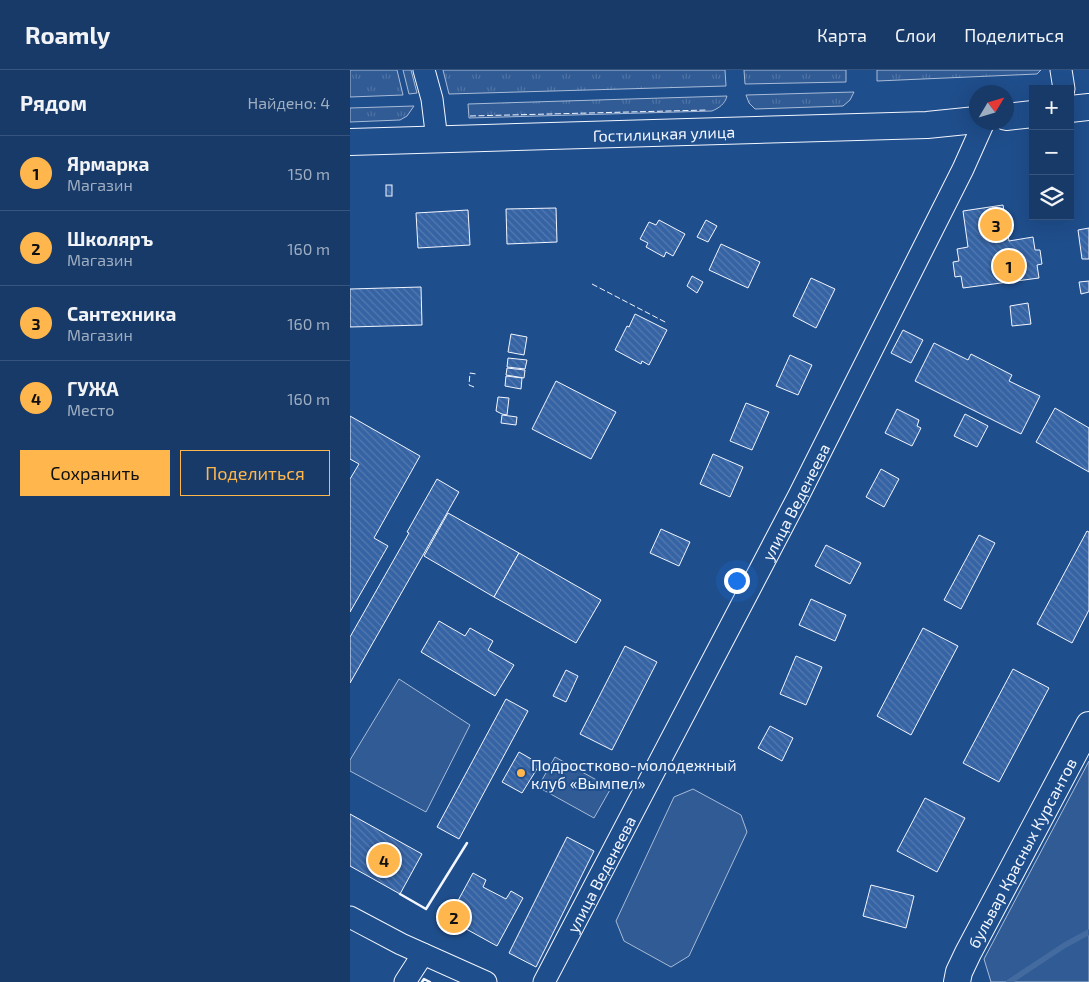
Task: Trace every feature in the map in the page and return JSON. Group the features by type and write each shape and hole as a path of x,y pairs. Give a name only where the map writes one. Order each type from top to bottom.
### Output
{"main road":[{"path":"1074,109 1089,107"},
{"path":"1014,116 1029,114"},
{"name":"Гостилицкая улица","path":"350,142 927,125 969,121"},
{"name":"бульвар Красных Курсантов","path":"957,982 959,972 968,953 1089,725"}],"street":[{"path":"424,70 432,99 437,140"},
{"path":"1061,70 1063,85"},
{"name":"улица Веденеева","path":"544,982 799,495 963,169 980,130"},
{"path":"350,917 423,954 486,982"},
{"path":"405,982 423,954"}],"green space":[{"path":"350,70 397,70 403,95 350,97"},
{"path":"403,70 411,70 417,93 409,94"},
{"path":"443,70 725,70 726,86 449,94"},
{"path":"744,70 846,70 846,82 745,84"},
{"path":"877,70 1041,70 1037,74 877,81"},
{"path":"854,92 850,100 843,106 755,109 749,103 746,95"},
{"path":"727,96 717,109 712,111 469,118 468,104"},
{"path":"414,106 407,116 400,120 350,122 350,108"}],"shaded area":[{"path":"399,679 470,725 426,812 350,771 350,760"},
{"path":"555,757 611,788 594,818 538,787"},
{"path":"1089,761 1089,982 991,982 984,959"},
{"path":"693,789 741,815 747,832 689,956 671,967 624,941 616,921 674,797"}],"building":[{"path":"386,185 392,185 392,196 386,196"},
{"path":"1003,205 1009,241 1033,237 1035,250 1040,250 1042,264 1037,265 1039,278 963,288 961,276 955,277 953,262 959,261 957,249 968,247 963,211"},
{"path":"556,208 557,242 507,244 506,209"},
{"path":"468,210 470,245 418,248 416,213"},
{"path":"659,220 685,234 673,256 666,252 664,257 646,247 648,243 640,239 649,222 656,225"},
{"path":"706,220 717,226 708,242 697,237"},
{"path":"1089,228 1089,259 1082,259 1078,230"},
{"path":"721,244 760,262 748,288 709,270"},
{"path":"692,276 703,282 697,293 687,286"},
{"path":"811,278 835,289 816,328 793,316"},
{"path":"1089,281 1089,292 1081,294 1079,282"},
{"path":"421,287 422,325 350,327 350,289"},
{"path":"1028,303 1031,324 1012,326 1010,306"},
{"path":"635,314 667,330 649,365 642,361 641,364 615,350"},
{"path":"903,330 923,340 911,363 891,353"},
{"path":"511,334 527,337 524,355 508,352"},
{"path":"934,343 968,360 971,354 1012,375 1009,381 1040,396 1021,434 915,381"},
{"path":"790,355 812,365 798,395 776,386"},
{"path":"508,358 527,360 525,369 507,367"},
{"path":"507,368 525,370 524,378 506,375"},
{"path":"506,376 522,378 521,389 505,386"},
{"path":"556,381 616,412 591,459 532,429"},
{"path":"498,397 509,398 507,415 496,411"},
{"path":"746,403 769,412 752,450 730,441"},
{"path":"1055,408 1089,428 1089,472 1036,442"},
{"path":"897,409 919,420 917,426 921,428 912,446 885,433"},
{"path":"965,414 988,426 977,447 954,436"},
{"path":"502,415 517,417 516,425 501,423"},
{"path":"350,416 420,456 374,538 388,546 350,612 350,479 359,464 350,459"},
{"path":"713,454 743,467 730,497 700,484"},
{"path":"881,469 899,479 884,507 866,497"},
{"path":"437,479 459,492 350,683 350,637 409,533 407,532"},
{"path":"448,513 519,553 494,597 424,556"},
{"path":"661,529 690,542 679,566 650,553"},
{"path":"1087,531 1089,532 1089,610 1072,643 1037,624"},
{"path":"979,535 995,543 961,609 944,600"},
{"path":"826,545 861,563 850,584 815,566"},
{"path":"519,553 601,600 576,643 494,597"},
{"path":"811,599 846,615 835,641 799,625"},
{"path":"439,621 465,636 470,628 493,641 488,650 514,665 495,696 421,652"},
{"path":"923,628 958,646 911,735 877,716"},
{"path":"625,646 657,662 612,750 580,734"},
{"path":"796,656 822,667 806,705 780,694"},
{"path":"1013,669 1049,688 999,782 963,763"},
{"path":"566,670 578,676 566,702 553,696"},
{"path":"506,699 528,711 459,839 437,827"},
{"path":"770,726 793,738 782,761 758,748"},
{"name":"Подростково-молодежный клуб «Вымпел»","path":"519,752 540,764 522,793 502,782"},
{"path":"925,798 965,818 937,872 897,851"},
{"path":"350,814 422,854 400,894 350,866"},
{"path":"567,837 594,851 536,967 509,953"},
{"path":"473,873 486,880 483,887 506,899 511,891 523,898 497,946 448,919"},
{"path":"871,885 914,896 906,928 863,916"}],"waterway":[{"path":"1009,982 1065,945 1089,932"}],"fence":[{"path":"470,116 708,110"},
{"path":"592,284 667,323"},
{"path":"474,387 469,385 470,373 476,374"}],"wall":[{"path":"400,894 426,909 467,843"},
{"path":"422,982 424,979 430,982"}],"place":[{"name":"Сантехника","path":"996,225"},
{"name":"Ярмарка","path":"1009,266"},
{"name":"Подростково-молодежный клуб «Вымпел»","path":"521,773"},
{"name":"ГУЖА","path":"384,860"},
{"name":"Школяръ","path":"454,917"}]}
